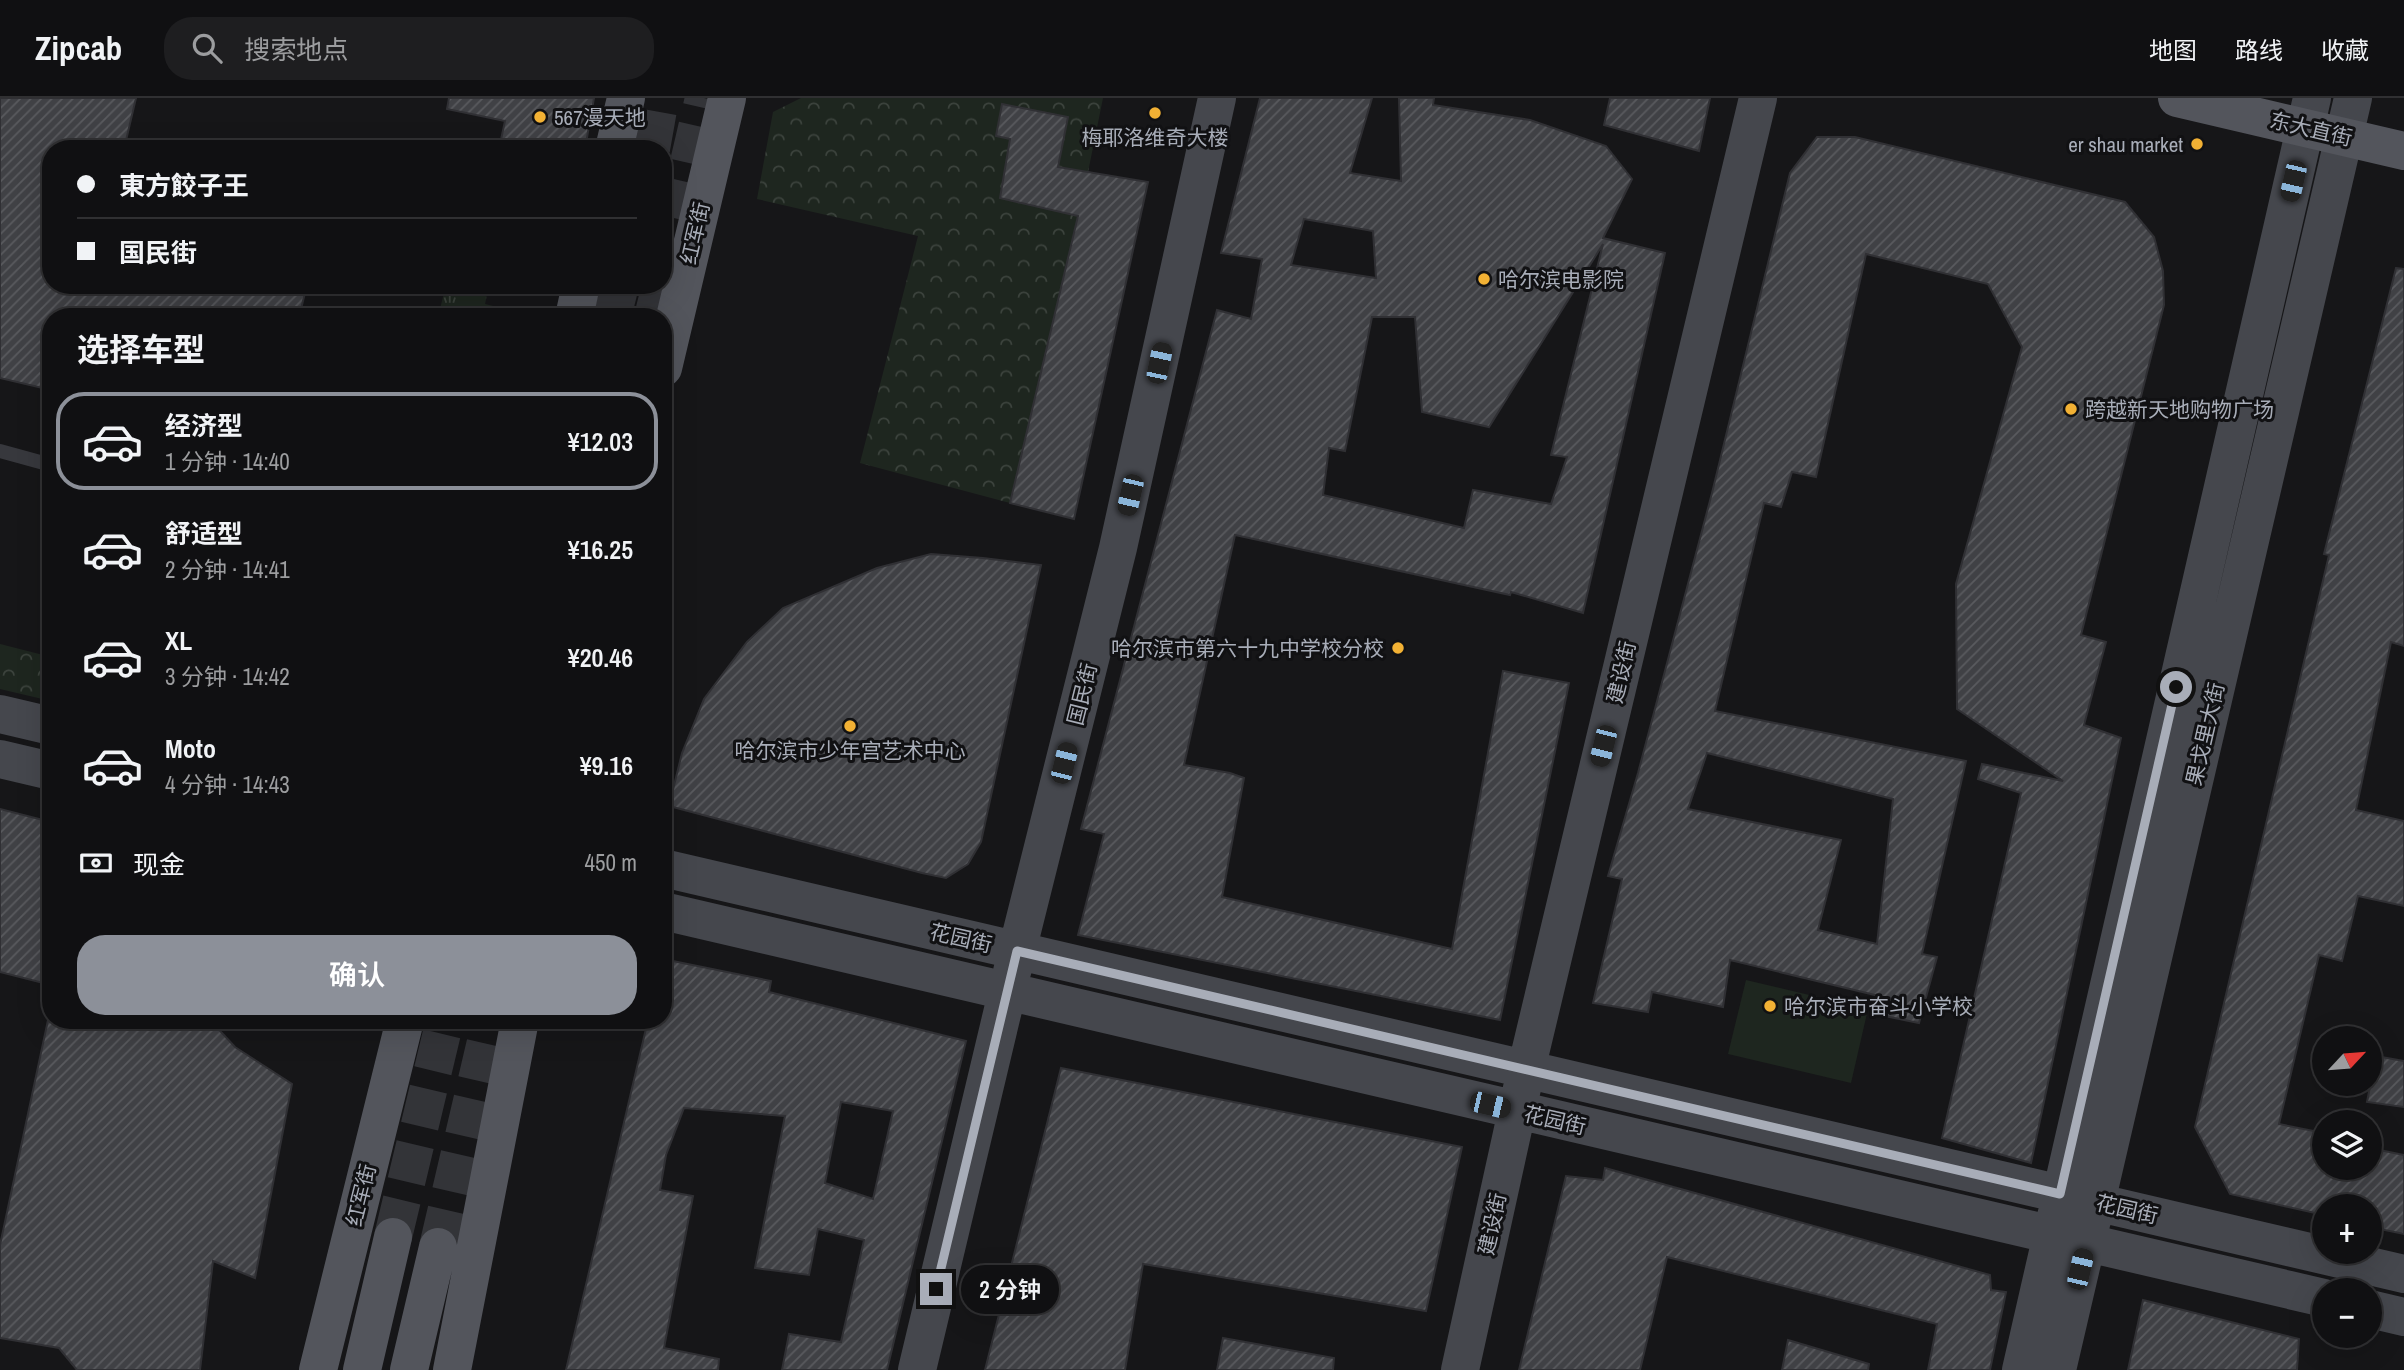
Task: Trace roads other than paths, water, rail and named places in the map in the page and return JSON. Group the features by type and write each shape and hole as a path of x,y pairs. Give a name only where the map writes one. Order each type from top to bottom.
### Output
{"main road":[{"path":"616,140 626,98"},
{"name":"红军街","path":"672,331 727,98"},
{"name":"国民街","path":"917,1370 1017,951 1118,548 1217,98"},
{"name":"建设街","path":"1460,1370 1526,1070 1758,98"},
{"name":"东大直街","path":"2176,98 2308,113 2344,137 2404,151"},
{"name":"果戈里大街","path":"2078,1198 2353,98"},
{"name":"果戈里大街","path":"2057,1370 2069,1239 2308,113"},
{"path":"0,715 42,724"},
{"path":"0,759 42,769"},
{"name":"花园街","path":"672,870 2404,1274"},
{"name":"花园街","path":"672,913 2312,1295"},
{"name":"红军街","path":"318,1370 403,1029"},
{"path":"452,1370 518,1029"},
{"name":"红军街","path":"362,1370 393,1237"},
{"name":"果戈里大街","path":"2021,1370 2069,1239"},
{"path":"409,1370 438,1247"},
{"path":"2382,1312 2404,1317"}],"lane":[{"path":"0,452 42,463"}],"tunnel":[{"path":"653,140 660,98"},
{"path":"672,235 704,98"},
{"path":"614,308 618,294"},
{"path":"655,308 659,294"},
{"path":"393,1237 443,1029"},
{"path":"438,1247 489,1029"}],"place":[{"name":"梅耶洛维奇大楼","path":"1155,113"},
{"name":"567漫天地","path":"540,117"},
{"name":"er shau market","path":"2197,144"},
{"name":"哈尔滨电影院","path":"1484,279"},
{"name":"跨越新天地购物广场","path":"2071,409"},
{"name":"哈尔滨市第六十九中学校分校","path":"1398,648"},
{"name":"哈尔滨市少年宫艺术中心","path":"850,726"},
{"name":"哈尔滨市奋斗小学校","path":"1770,1006"}]}
